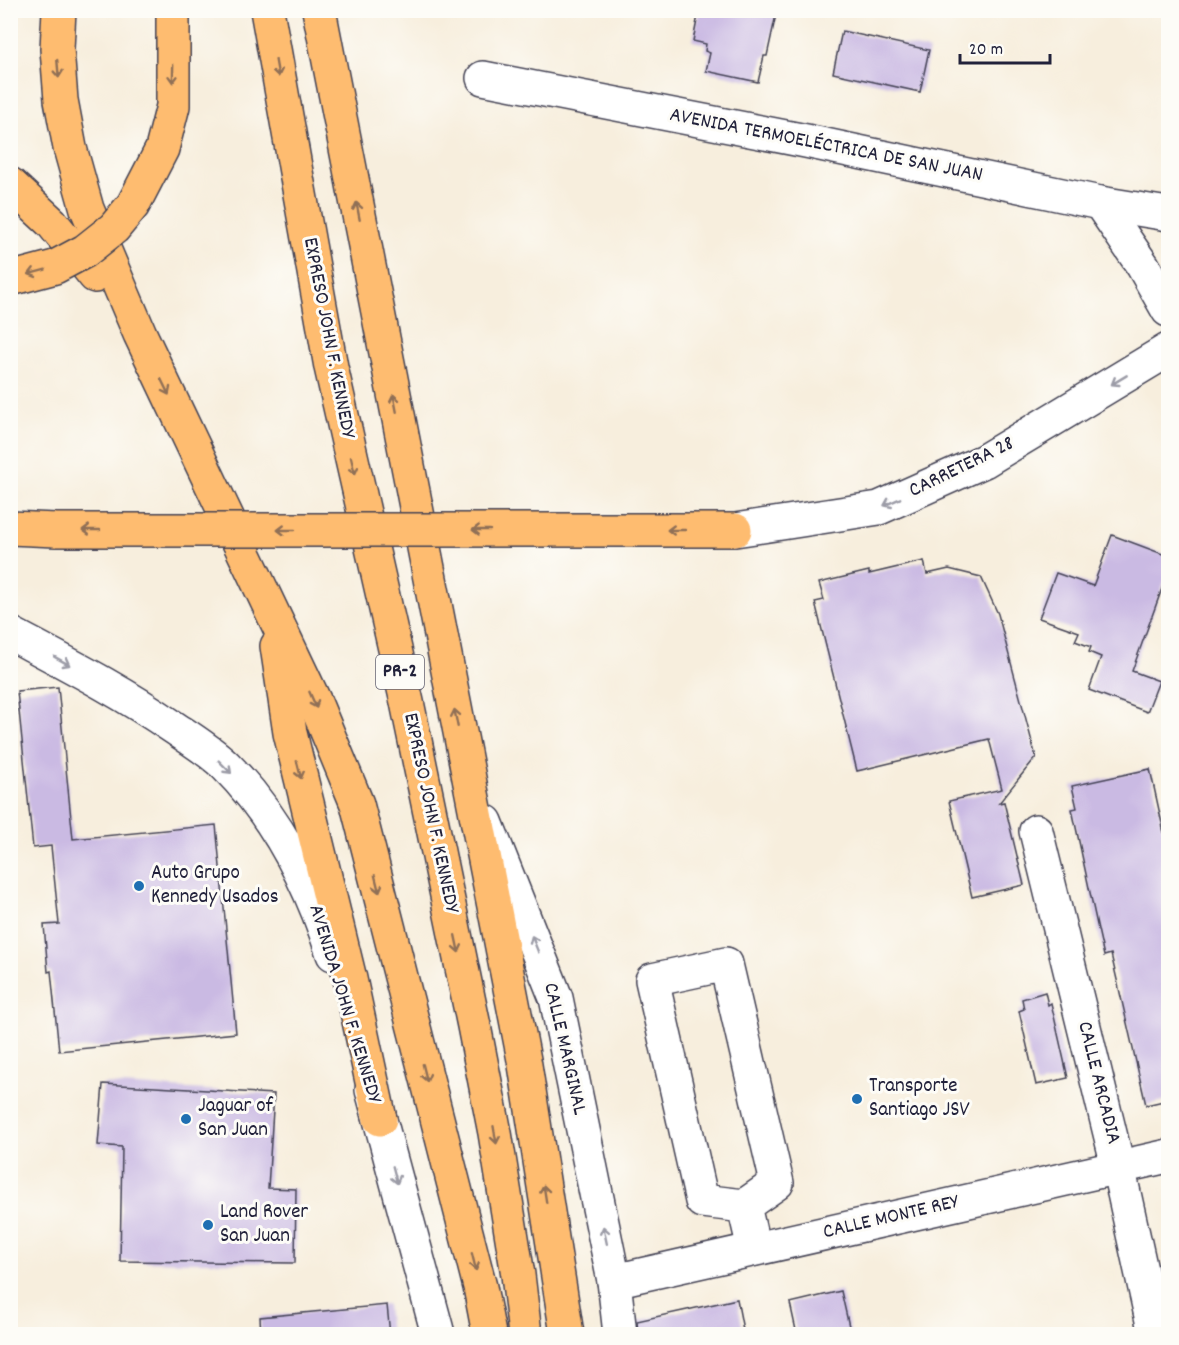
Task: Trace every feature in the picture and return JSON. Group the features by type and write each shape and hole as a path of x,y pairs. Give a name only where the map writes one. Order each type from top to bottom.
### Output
{"highway":[{"path":"59,10 57,49 59,80 70,148 87,209 140,334 314,700 357,804 477,1275 489,1335"},
{"name":"EXPRESO JOHN F. KENNEDY","path":"267,10 331,367 407,702 474,1026 499,1157 525,1335"},
{"name":"EXPRESO JOHN F. KENNEDY","path":"320,10 525,1065 567,1335"},
{"path":"10,279 55,267 85,251 114,228 133,205 162,149 172,106 174,13"},
{"path":"10,184 52,223 140,334"},
{"path":"10,528 56,530 735,530"},
{"path":"271,609 290,733 350,979 380,1119"}],"street":[{"name":"AVENIDA TERMOELÉCTRICA DE SAN JUAN","path":"483,78 806,141 1100,203 1168,214"},
{"path":"1100,203 1143,266 1168,310"},
{"name":"CARRETERA 28","path":"735,530 879,508 984,461 1168,350"},
{"name":"AVENIDA JOHN F. KENNEDY","path":"10,633 146,708 200,745 224,765 253,798 295,858 328,941 380,1119 438,1335"},
{"name":"CALLE MARGINAL","path":"467,775 556,998 614,1281 620,1335"},
{"name":"CALLE ARCADIA","path":"1036,831 1118,1166 1155,1335"},
{"path":"726,964 777,1183 744,1206 702,1201 652,980 726,964"},
{"name":"CALLE MONTE REY","path":"614,1281 1168,1156"},
{"path":"744,1206 754,1249"}],"building":[{"path":"699,10 777,10 767,56 764,56 758,82 706,71 710,53 705,51 706,44 693,41"},
{"path":"842,31 929,50 920,92 833,73"},
{"path":"1112,535 1168,556 1168,572 1132,671 1159,681 1147,712 1089,690 1101,657 1089,652 1091,647 1075,641 1079,632 1039,618 1056,573 1093,586"},
{"path":"924,561 927,574 949,569 981,577 998,614 1036,757 999,803 1004,802 1024,885 972,897 949,801 1002,789 989,739 857,771 815,602 824,600 819,583"},
{"name":"Auto Grupo Kennedy Usados","path":"58,687 73,839 216,825 236,1033 59,1051 44,925 59,924 51,846 33,848 17,691"},
{"path":"1150,769 1168,851 1168,1100 1146,1105 1111,954 1104,956 1072,809 1077,808 1072,786"},
{"path":"1045,992 1048,1005 1051,1003 1068,1078 1036,1085 1019,1011 1024,1009 1022,999"},
{"path":"103,1084 274,1094 268,1188 296,1189 295,1263 120,1261 122,1147 98,1145"},
{"path":"841,1291 851,1335 797,1335 790,1303"},
{"path":"737,1299 744,1335 638,1335 637,1321"},
{"path":"387,1305 390,1335 261,1335 260,1317"}],"place":[{"name":"Auto Grupo Kennedy Usados","path":"139,886"},
{"name":"Transporte Santiago JSV","path":"857,1099"},
{"name":"Jaguar of San Juan","path":"186,1119"},
{"name":"Land Rover San Juan","path":"208,1225"}]}
